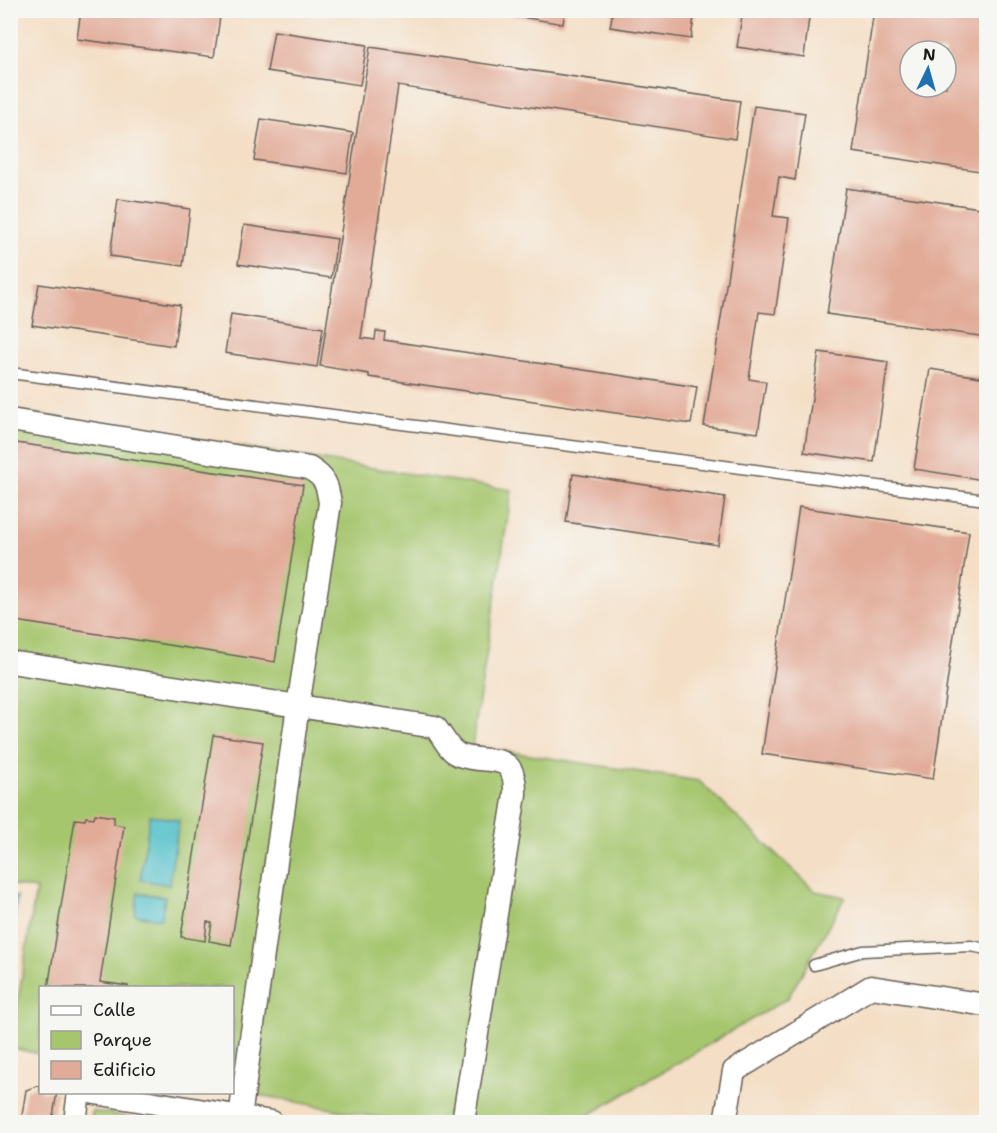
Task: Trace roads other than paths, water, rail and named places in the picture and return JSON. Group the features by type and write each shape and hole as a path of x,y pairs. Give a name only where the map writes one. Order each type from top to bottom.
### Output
{"street":[{"path":"10,420 309,468 322,475 328,487 330,503 298,706 256,1121 101,1094"},
{"path":"10,662 435,727 449,747 458,754 502,762 511,769 515,781 515,795 463,1122"},
{"path":"725,1122 734,1071 871,987 987,1005"},
{"path":"75,1122 79,1094"}],"lane":[{"path":"10,373 987,500"},
{"path":"813,965 863,951 972,946 987,948"}],"water":[{"path":"150,815 179,820 169,885 140,880"},
{"path":"138,893 165,897 161,919 135,915"},
{"path":"11,897 17,897 10,944"}]}
